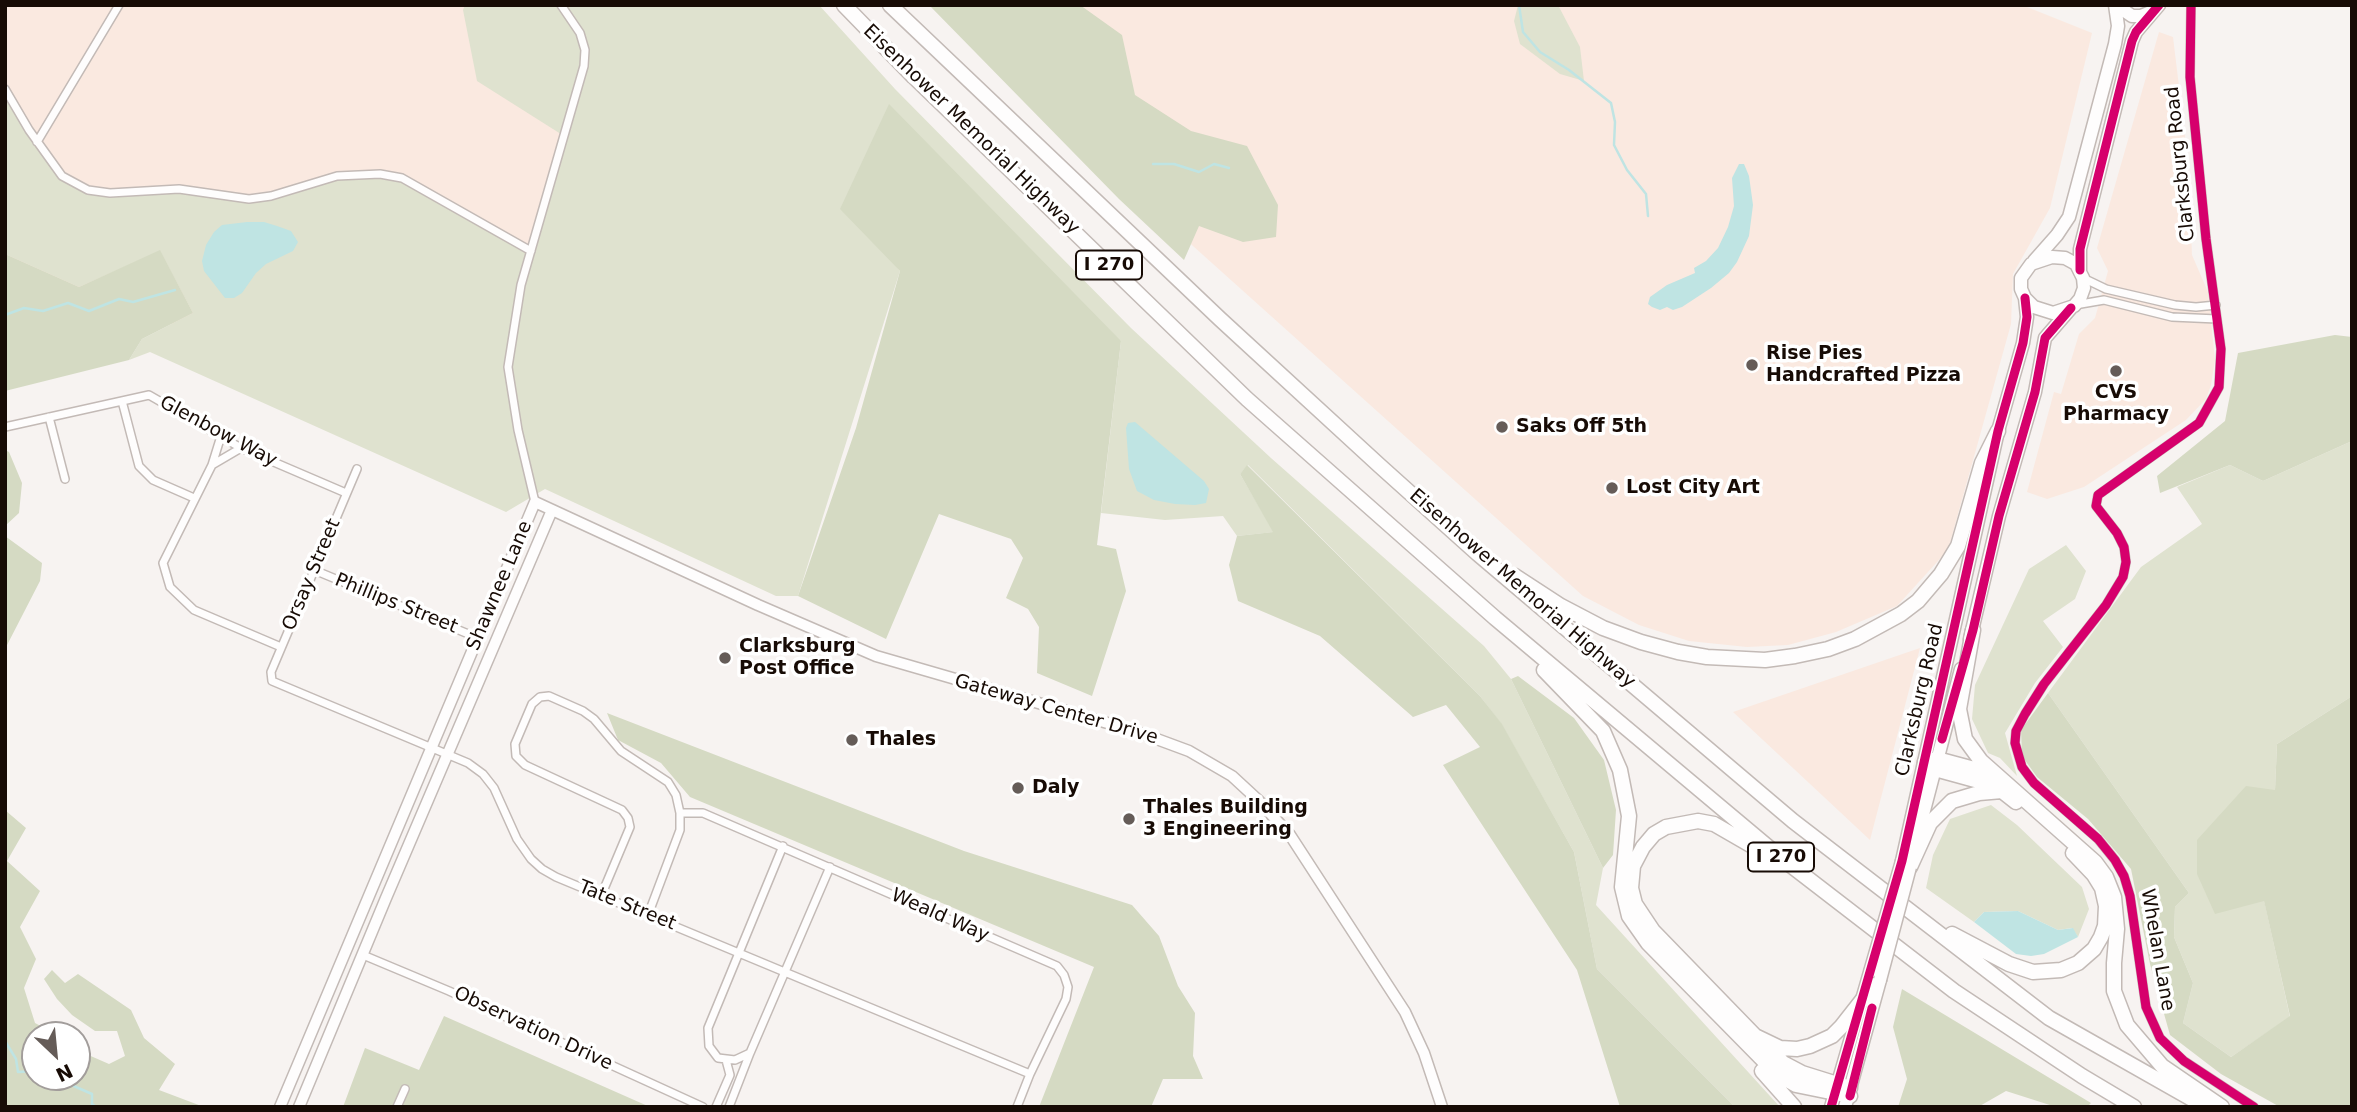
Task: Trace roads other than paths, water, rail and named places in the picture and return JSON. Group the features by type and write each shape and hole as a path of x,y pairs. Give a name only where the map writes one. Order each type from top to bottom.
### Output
{"highway":[{"name":"Eisenhower Memorial Highway","path":"844,5 1247,400 1622,725 1825,892 1954,991 2081,1076 2134,1107"},
{"name":"Eisenhower Memorial Highway","path":"890,5 1297,391 1478,554 1793,821 2049,1018 2206,1107"},
{"path":"1478,554 1561,606 1603,628 1641,642 1707,657 1735,660 1785,657 1828,649 1872,631 1901,614 1918,601 1941,575 1958,546 1982,463 1997,431"},
{"path":"1450,578 1518,643 1602,731 1620,770 1629,816 1622,887 1626,909 1648,943 1777,1073 1797,1085 1842,1096"},
{"path":"1920,918 2009,964 2033,972 2061,970 2078,963 2094,949 2105,926 2106,906 2102,888 2094,875 2004,786 1971,750 1965,739 1959,709 1973,630"},
{"path":"1932,763 1983,770 2095,862 2106,877 2114,897 2117,929 2114,991 2127,1025 2162,1066 2222,1107"},
{"path":"1906,864 1925,831 1945,806 1961,797 2004,786"},
{"path":"1825,892 1728,831 1714,824 1698,821 1680,822 1654,834 1633,866 1631,888 1635,904 1653,931 1755,1036 1783,1063 1842,1096"},
{"path":"1689,985 1728,1034 1794,1107"},
{"path":"1755,1036 1780,1048 1797,1049 1810,1046 1832,1036 1863,999"}],"main road":[{"path":"2116,5 2126,14 2141,16 2150,13 2159,5"},
{"path":"2116,5 2118,26 2115,44 2069,217 2021,278 2021,289 2025,298 2034,307 2053,313 2073,307 2083,292 2080,249 2132,41 2136,32 2159,5"},
{"path":"2034,261 2058,257 2076,264 2082,274"},
{"name":"Clarksburg Road","path":"1932,763 1997,431 2023,343 2027,317 2025,298"},
{"name":"Clarksburg Road","path":"1842,1096 1932,763 1973,630 1999,516 2035,392 2045,338 2073,307"},
{"name":"Clarksburg Road","path":"1842,1096 1863,999 1875,976"}],"street":[{"path":"37,142 119,5"},
{"name":"Shawnee Lane","path":"281,1107 536,502 518,430 508,367 521,285 584,66 585,50 580,33 561,5"},
{"name":"Clarksburg Road","path":"2096,500 2106,488 2199,423 2219,387 2221,349 2206,239 2190,77 2191,5"},
{"path":"5,89 37,142 62,176 88,190 110,192 178,189 249,199 271,196 337,176 380,174 402,178 531,251"},
{"path":"2082,274 2106,289 2175,305 2216,305"},
{"path":"2073,307 2104,300 2172,317 2217,319"},
{"name":"Glenbow Way","path":"5,427 149,395 241,448 346,493"},
{"path":"122,401 139,466 153,481 194,498"},
{"path":"49,417 65,479"},
{"path":"221,436 212,465 163,563 170,587 194,610 281,647"},
{"path":"212,465 241,448"},
{"name":"Orsay Street","path":"272,681 271,672 281,647 357,469"},
{"name":"Whelan Lane","path":"2096,500 2096,506 2117,533 2124,547 2126,562 2123,577 2106,605 2025,713 2016,731 2017,754 2022,767 2034,783 2098,839 2116,860 2130,895 2146,1007 2160,1038 2184,1061 2254,1107"},
{"name":"Gateway Center Drive","path":"536,502 876,656 1135,731 1189,751 1232,776 1290,835 1362,944 1409,1021 1424,1053 1442,1107"},
{"name":"Shawnee Lane","path":"299,1107 552,510"},
{"name":"Phillips Street","path":"314,570 478,638"},
{"name":"Tate Street","path":"272,681 432,747 468,763 484,774 494,788 517,839 542,869 1030,1074"},
{"path":"601,896 630,827 628,818 622,810 525,765 516,756 515,744 532,704 540,697 549,696 583,710 621,751 668,782 676,795 680,830 648,915"},
{"name":"Weald Way","path":"680,813 703,813 1057,966 1068,987 1066,999 1017,1107"},
{"path":"750,1053 735,1060 719,1058 709,1046 708,1028 783,846"},
{"path":"729,1107 830,867"},
{"name":"Observation Drive","path":"363,955 449,991 703,1107"},
{"path":"716,1107 730,1076 726,1060"},
{"name":"Gateway Center Drive","path":"1433,1086 1435,1107"},
{"path":"397,1107 405,1089"}],"water":[{"path":"1739,164 1744,164 1749,176 1753,205 1749,236 1737,262 1729,273 1711,288 1682,307 1660,310 1652,307 1648,304 1650,297 1667,285 1695,273 1694,268 1706,261 1718,248 1734,206 1732,178"},
{"path":"264,222 291,231 298,242 293,251 266,264 256,273 242,293 234,298 225,298 204,271 202,261 206,245 222,225"},
{"path":"1135,422 1204,481 1209,489 1206,503 1175,504 1154,500 1137,491 1129,469 1126,428 1128,423"},
{"path":"2018,911 2058,930 2073,928 2078,937 2044,954 2016,954 1974,922 1984,912"}],"waterway":[{"path":"1519,5 1523,32 1540,52 1569,70 1611,103 1615,122 1614,145 1627,170 1646,194 1648,216"},
{"path":"1153,164 1174,164 1199,172 1214,164 1229,168"},
{"path":"5,315 24,308 43,311 68,303 89,311 119,299 133,302 175,290"},
{"path":"5,1041 16,1059 18,1072 21,1072"},
{"path":"85,1091 92,1094 92,1104 96,1107"}],"place":[{"name":"Rise Pies Handcrafted Pizza","path":"1752,365"},
{"name":"CVS Pharmacy","path":"2116,371"},
{"name":"Saks Off 5th","path":"1502,427"},
{"name":"Lost City Art","path":"1612,488"},
{"name":"Clarksburg Post Office","path":"725,658"},
{"name":"Thales","path":"852,740"},
{"name":"Daly","path":"1018,788"},
{"name":"Thales Building 3 Engineering","path":"1129,819"}]}
